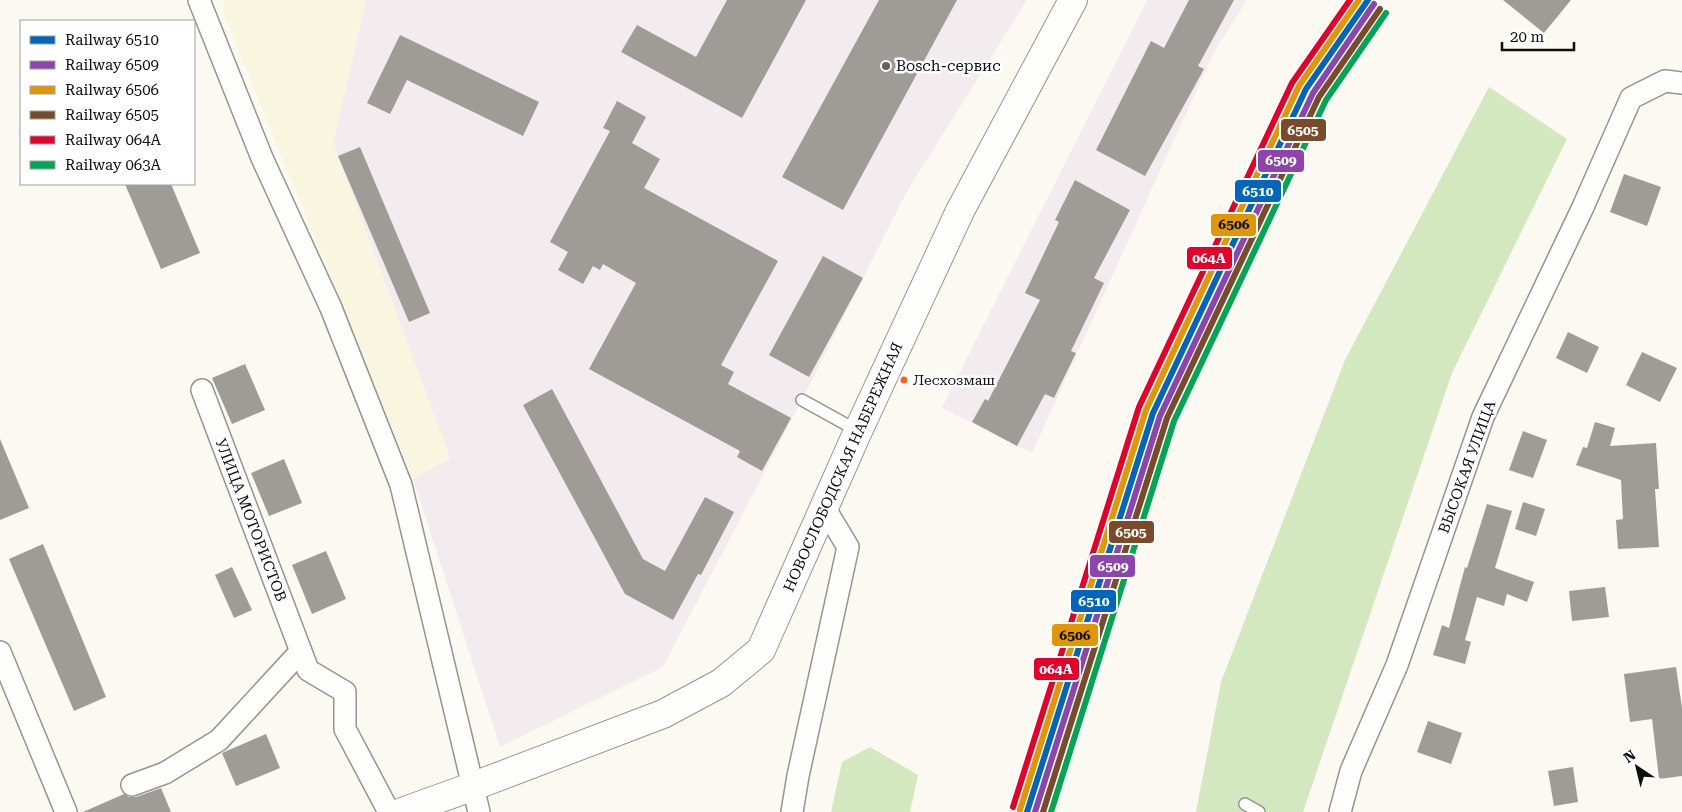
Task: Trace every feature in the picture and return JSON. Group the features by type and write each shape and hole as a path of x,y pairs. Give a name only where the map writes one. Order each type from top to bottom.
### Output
{"street":[{"path":"199,0 262,158 331,308 401,485 476,799"},
{"name":"НОВОСЛОБОДСКАЯ НАБЕРЕЖНАЯ","path":"402,812 476,799 663,714 722,683 761,650 858,430 960,211 1073,0"},
{"name":"ВЫСОКАЯ УЛИЦА","path":"1340,812 1350,771 1397,665 1483,417 1583,208 1631,98 1665,81 1682,83"},
{"name":"УЛИЦА МОТОРИСТОВ","path":"202,390 308,670 345,692 346,729 389,812"},
{"path":"792,812 798,776 848,547 824,507"},
{"path":"132,785 165,773 219,740 301,651"},
{"path":"0,652 66,812"}],"lane":[{"path":"802,400 858,430"},
{"path":"1245,804 1259,812"}],"shaded area":[{"path":"224,0 366,0 333,143 450,457 413,479 224,15"},
{"path":"366,0 1027,0 906,193 802,400 663,667 500,747 413,479 450,458 333,143"},
{"path":"1147,0 1247,0 1213,54 1032,453 942,408"}],"green space":[{"path":"1489,87 1567,139 1452,373 1303,812 1196,812 1221,682 1345,360"},
{"path":"870,747 918,775 910,812 831,812 842,762"}],"building":[{"path":"727,0 806,0 742,118 621,52 637,25 696,57"},
{"path":"879,0 957,0 843,210 782,177"},
{"path":"1189,0 1234,0 1198,66 1204,69 1145,176 1096,150 1151,41 1164,48"},
{"path":"1503,0 1571,0 1544,33"},
{"path":"400,35 539,102 523,136 407,80 390,114 367,103"},
{"path":"617,101 646,117 632,143 660,159 644,188 778,261 721,365 734,372 728,384 791,418 762,471 737,457 740,451 589,369 636,283 603,264 600,270 593,266 583,284 558,270 568,252 550,242 610,131 603,128"},
{"path":"360,147 430,313 409,322 338,156"},
{"path":"1624,174 1661,187 1647,226 1610,212"},
{"path":"1075,180 1130,210 1094,278 1104,283 1071,351 1076,353 1054,398 1045,394 1017,446 972,422 985,399 988,401 1040,300 1025,293 1059,222 1055,220"},
{"path":"125,185 171,185 200,253 161,269"},
{"path":"823,256 863,278 809,377 769,355"},
{"path":"1568,332 1599,347 1587,373 1556,358"},
{"path":"1642,352 1677,368 1660,402 1626,385"},
{"path":"245,364 265,410 232,424 212,378"},
{"path":"552,389 643,559 665,571 705,497 734,512 701,575 698,574 673,620 625,594 523,405"},
{"path":"1595,422 1615,428 1610,446 1656,443 1659,489 1655,489 1659,547 1618,549 1616,520 1623,519 1621,480 1576,465 1583,447 1587,448"},
{"path":"1523,431 1547,440 1533,478 1509,470"},
{"path":"0,439 29,508 0,520"},
{"path":"284,459 302,503 269,516 251,473"},
{"path":"1523,502 1545,509 1536,536 1515,529"},
{"path":"1487,504 1512,511 1495,568 1534,582 1527,602 1507,594 1504,606 1477,597 1465,640 1471,642 1465,664 1433,655 1442,625 1449,628 1465,567 1467,568"},
{"path":"43,544 106,697 74,711 9,559"},
{"path":"326,551 346,599 312,614 292,565"},
{"path":"232,567 252,610 234,618 215,575"},
{"path":"1605,587 1609,617 1572,621 1569,591"},
{"path":"1676,667 1682,708 1682,776 1659,779 1652,719 1630,722 1624,674"},
{"path":"1428,721 1462,733 1451,764 1417,752"},
{"path":"266,734 280,768 236,786 222,753"},
{"path":"1573,767 1578,802 1554,806 1548,771"},
{"path":"161,788 171,812 83,812 124,794 129,797 136,797"}],"rail line":[{"name":"064А","path":"1013,807 1139,407 1292,83 1350,0"},
{"name":"6506","path":"1020,810 1146,410 1299,86 1359,0"},
{"name":"6510","path":"1027,812 1153,413 1306,89 1368,0"},
{"name":"6509","path":"1035,812 1160,416 1313,93 1374,4"},
{"name":"6505","path":"1043,812 1167,418 1319,97 1380,9"},
{"name":"063А","path":"1051,812 1174,421 1326,100 1386,13"}],"place":[{"name":"Bosch-сервис","path":"886,66"},
{"name":"Лесхозмаш","path":"904,380"}]}
